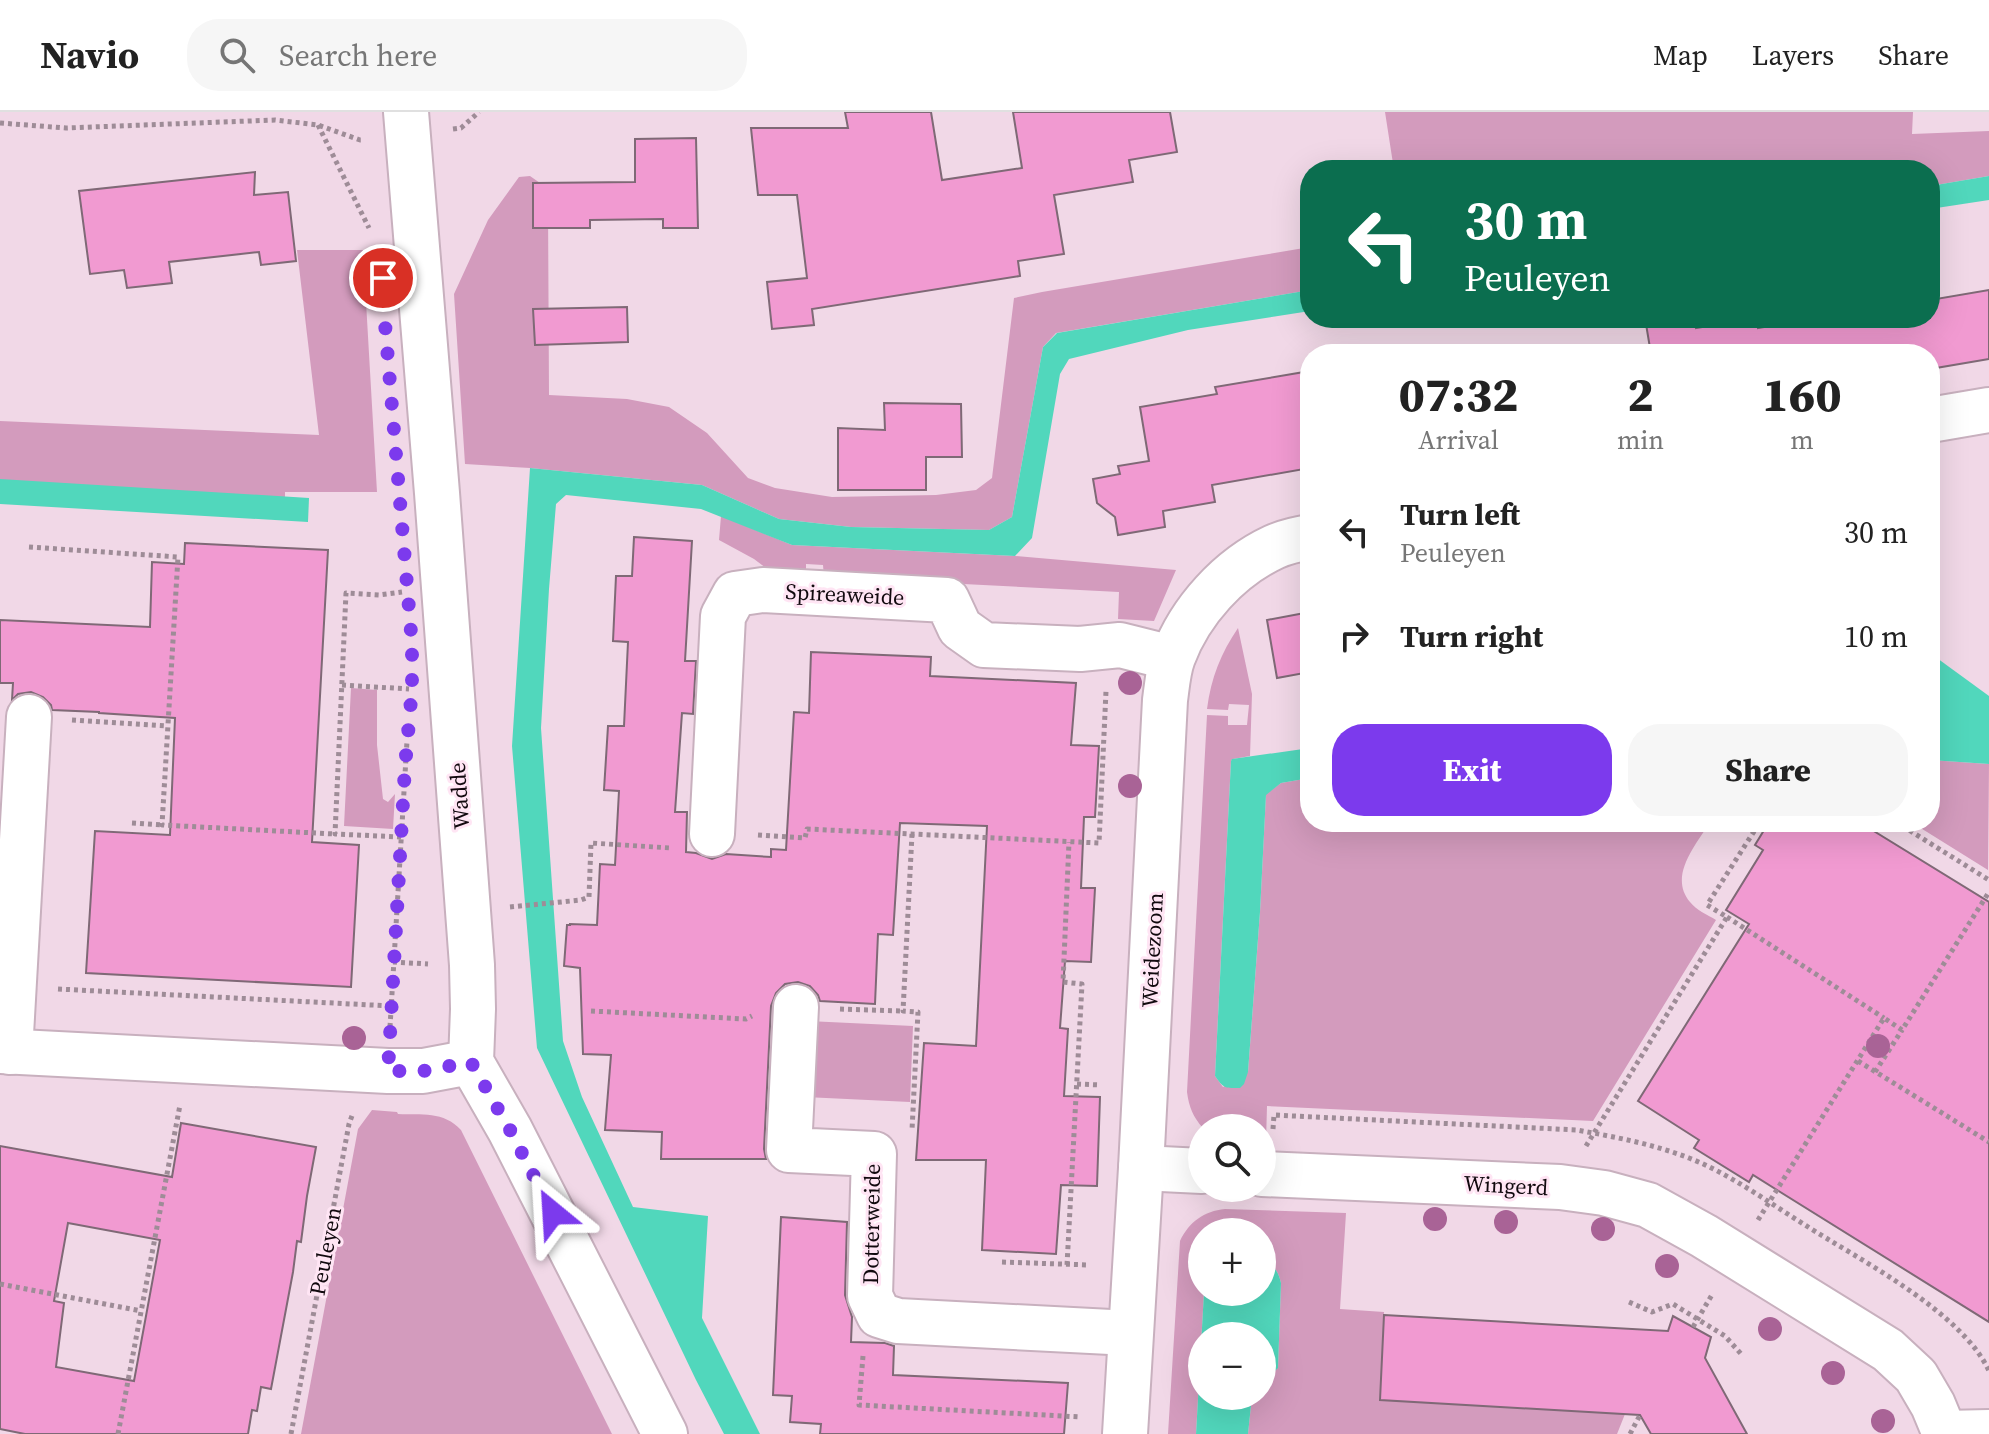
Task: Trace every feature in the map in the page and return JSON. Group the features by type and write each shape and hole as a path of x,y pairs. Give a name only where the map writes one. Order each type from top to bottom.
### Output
{"street":[{"name":"Wadde","path":"407,124 471,949 471,1062"},
{"path":"1940,418 1989,410"},
{"name":"Weidezoom","path":"1125,1434 1165,700 1172,658 1205,601 1241,567 1274,547 1300,540"},
{"name":"Spireaweide","path":"716,839 723,616 735,594 763,590 947,600 960,628 984,645 1080,649 1120,645 1172,658"},
{"path":"29,717 13,986 5,1051 376,1071 423,1071 471,1062 510,1130 665,1434"},
{"name":"Dotterweide","path":"796,1007 789,1150 874,1154 870,1296 879,1315 898,1321 1130,1333"},
{"path":"1141,1168 1188,1170"},
{"name":"Wingerd","path":"1276,1175 1560,1187 1604,1193 1648,1205 1704,1236 1888,1350 1916,1376 1945,1433 1989,1432"}],"path":[{"path":"0,123 66,128 275,120 318,125 360,140 407,124"},
{"path":"318,125 369,230"},
{"path":"29,547 178,557 162,825"},
{"path":"335,834 346,593 401,593"},
{"path":"501,907 589,897 591,843 805,838 807,829 1099,843 1108,647"},
{"path":"342,685 402,688"},
{"path":"29,717 167,726"},
{"name":"Peuleyen","path":"291,1434 349,1124 361,1091 376,1071 391,1006 408,736"},
{"path":"132,823 401,837"},
{"path":"1754,832 1707,905 1902,1030"},
{"path":"1912,832 1989,880"},
{"path":"903,1011 912,834"},
{"path":"1067,1265 1082,984 1063,982 1069,842"},
{"path":"1875,1072 1989,892"},
{"path":"1560,1187 1727,917"},
{"path":"13,986 391,1006"},
{"path":"591,1011 746,1019 773,1005 918,1012 911,1149 874,1154"},
{"path":"1735,1256 1884,1018"},
{"path":"118,1434 189,1061"},
{"path":"1858,1061 1989,1142"},
{"path":"1002,1262 1089,1265"},
{"path":"0,1284 141,1311"},
{"path":"1629,1302 1652,1312 1673,1304 1725,1336 1742,1355"},
{"path":"879,1315 865,1332 859,1405 1081,1417"},
{"path":"1630,1434 1640,1415"}],"shaded area":[{"path":"1385,112 1913,112 1912,134 1989,131 1989,176 1940,184 1940,160 1392,160"},
{"path":"530,176 540,183 548,204 549,395 627,399 669,407 707,433 748,478 775,488 832,497 936,495 976,490 992,478 1014,298 1300,249 1300,292 1056,333 1043,347 1012,517 989,530 851,527 779,519 702,485 465,464 454,294 488,220 519,177"},
{"path":"1989,176 1989,200 1940,207 1940,184"},
{"path":"297,250 363,250 377,492 285,492 285,500 0,493 0,421 319,435"},
{"path":"1300,292 1300,313 1188,330 1069,359 1060,374 1032,538 1015,556 792,545 701,509 566,495 556,504 541,728 563,1041 582,1097 633,1207 708,1216 702,1318 760,1434 724,1434 537,1048 512,746 530,468 702,485 779,519 851,527 989,530 1012,517 1043,347 1057,333"},
{"path":"0,479 309,498 308,522 0,504"},
{"path":"721,516 792,545 1015,556 1176,570 1154,621 1118,619 1119,592 824,577 823,565 806,564 806,576 774,574 719,540"},
{"path":"1238,628 1252,694 1250,756 1231,761 1215,1076 1223,1087 1248,1072 1266,794 1281,783 1300,780 1300,832 1704,832 1686,861 1682,882 1684,892 1693,905 1716,920 1593,1121 1267,1106 1267,1114 1194,1114 1187,1092 1207,715 1228,716 1228,725 1247,725 1249,705 1229,704 1228,710 1207,709 1218,666"},
{"path":"1940,660 1989,696 1989,764 1940,761"},
{"path":"351,688 377,690 377,745 383,799 388,802 395,794 393,829 344,826"},
{"path":"1300,749 1300,780 1281,783 1266,795 1248,1072 1240,1088 1223,1086 1215,1076 1232,759"},
{"path":"1940,761 1989,764 1988,870 1927,832 1940,832"},
{"path":"808,1021 913,1026 910,1102 805,1097"},
{"path":"372,1110 440,1117 461,1130 612,1434 301,1434 358,1129"},
{"path":"1225,1209 1346,1213 1340,1309 1384,1312 1380,1400 1625,1414 1617,1434 1248,1434 1251,1410 1276,1410 1281,1283 1276,1270 1276,1218 1200,1218"},
{"path":"1188,1228 1188,1306 1203,1306 1202,1322 1188,1322 1188,1410 1197,1410 1196,1434 1168,1434 1180,1241"},
{"path":"1276,1270 1279,1275 1276,1370 1276,1322 1202,1322 1203,1306 1276,1306"},
{"path":"1197,1410 1251,1410 1248,1434 1196,1434"}],"building":[{"path":"845,112 931,112 942,180 1022,168 1013,112 1170,112 1177,152 1129,160 1133,182 1054,195 1064,254 1018,261 1020,276 812,309 814,325 772,329 767,282 807,278 797,195 758,195 751,128 848,128"},
{"path":"696,138 698,228 663,228 663,219 590,220 590,228 533,228 533,183 635,182 635,139"},
{"path":"255,172 254,195 288,192 296,261 261,265 259,252 169,262 172,283 127,288 124,270 90,274 79,191"},
{"path":"1989,290 1989,359 1940,367 1940,344 1649,344 1647,328 1940,328 1940,298"},
{"path":"627,307 628,342 535,345 533,309"},
{"path":"1300,373 1300,470 1212,485 1215,502 1163,511 1165,527 1118,535 1115,517 1097,503 1093,479 1120,474 1118,466 1149,461 1140,407 1217,394 1215,387"},
{"path":"884,403 961,404 962,457 926,457 926,490 838,490 838,428 885,430"},
{"path":"634,537 692,541 685,661 696,661 693,714 682,713 675,812 687,812 686,852 712,859 726,854 771,857 771,849 786,850 794,712 809,713 811,652 931,657 930,676 1076,683 1071,745 1099,746 1095,817 1084,817 1081,888 1095,888 1091,962 1065,961 1060,1028 1068,1029 1064,1096 1100,1097 1097,1186 1061,1185 1056,1254 982,1250 986,1160 916,1160 924,1043 976,1046 987,826 900,823 893,935 878,934 875,1004 820,1001 810,986 798,982 785,984 776,993 771,1006 766,1159 661,1159 662,1132 605,1130 611,1055 583,1054 580,968 564,966 567,925 597,925 600,864 615,865 619,791 604,790 608,726 624,726 628,642 613,641 616,576 632,576"},
{"path":"185,543 328,550 312,842 359,845 351,987 86,973 95,831 170,835 175,718 52,710 43,697 31,692 18,694 12,700 13,683 0,683 0,620 150,627 152,562 184,564"},
{"path":"1300,614 1300,674 1277,678 1267,620"},
{"path":"1763,832 1875,832 1989,902 1989,1322 1753,1175 1749,1182 1694,1148 1699,1140 1638,1101 1749,924 1726,910 1763,850 1755,845"},
{"path":"181,1123 316,1147 301,1242 297,1241 271,1389 261,1387 257,1411 252,1410 248,1434 25,1434 0,1429 0,1146 172,1177","holes":["68,1223 160,1240 134,1381 56,1367 64,1303 54,1301"]},
{"path":"781,1217 847,1222 845,1295 852,1317 851,1342 894,1346 893,1375 1068,1383 1064,1434 820,1434 821,1424 790,1422 792,1396 773,1395"},
{"path":"1384,1315 1668,1331 1673,1316 1711,1337 1705,1358 1747,1434 1651,1434 1640,1415 1380,1400"}],"route":[{"path":"383,278 412,644 412,689 388,1071 423,1071 471,1062 553,1213"}]}
